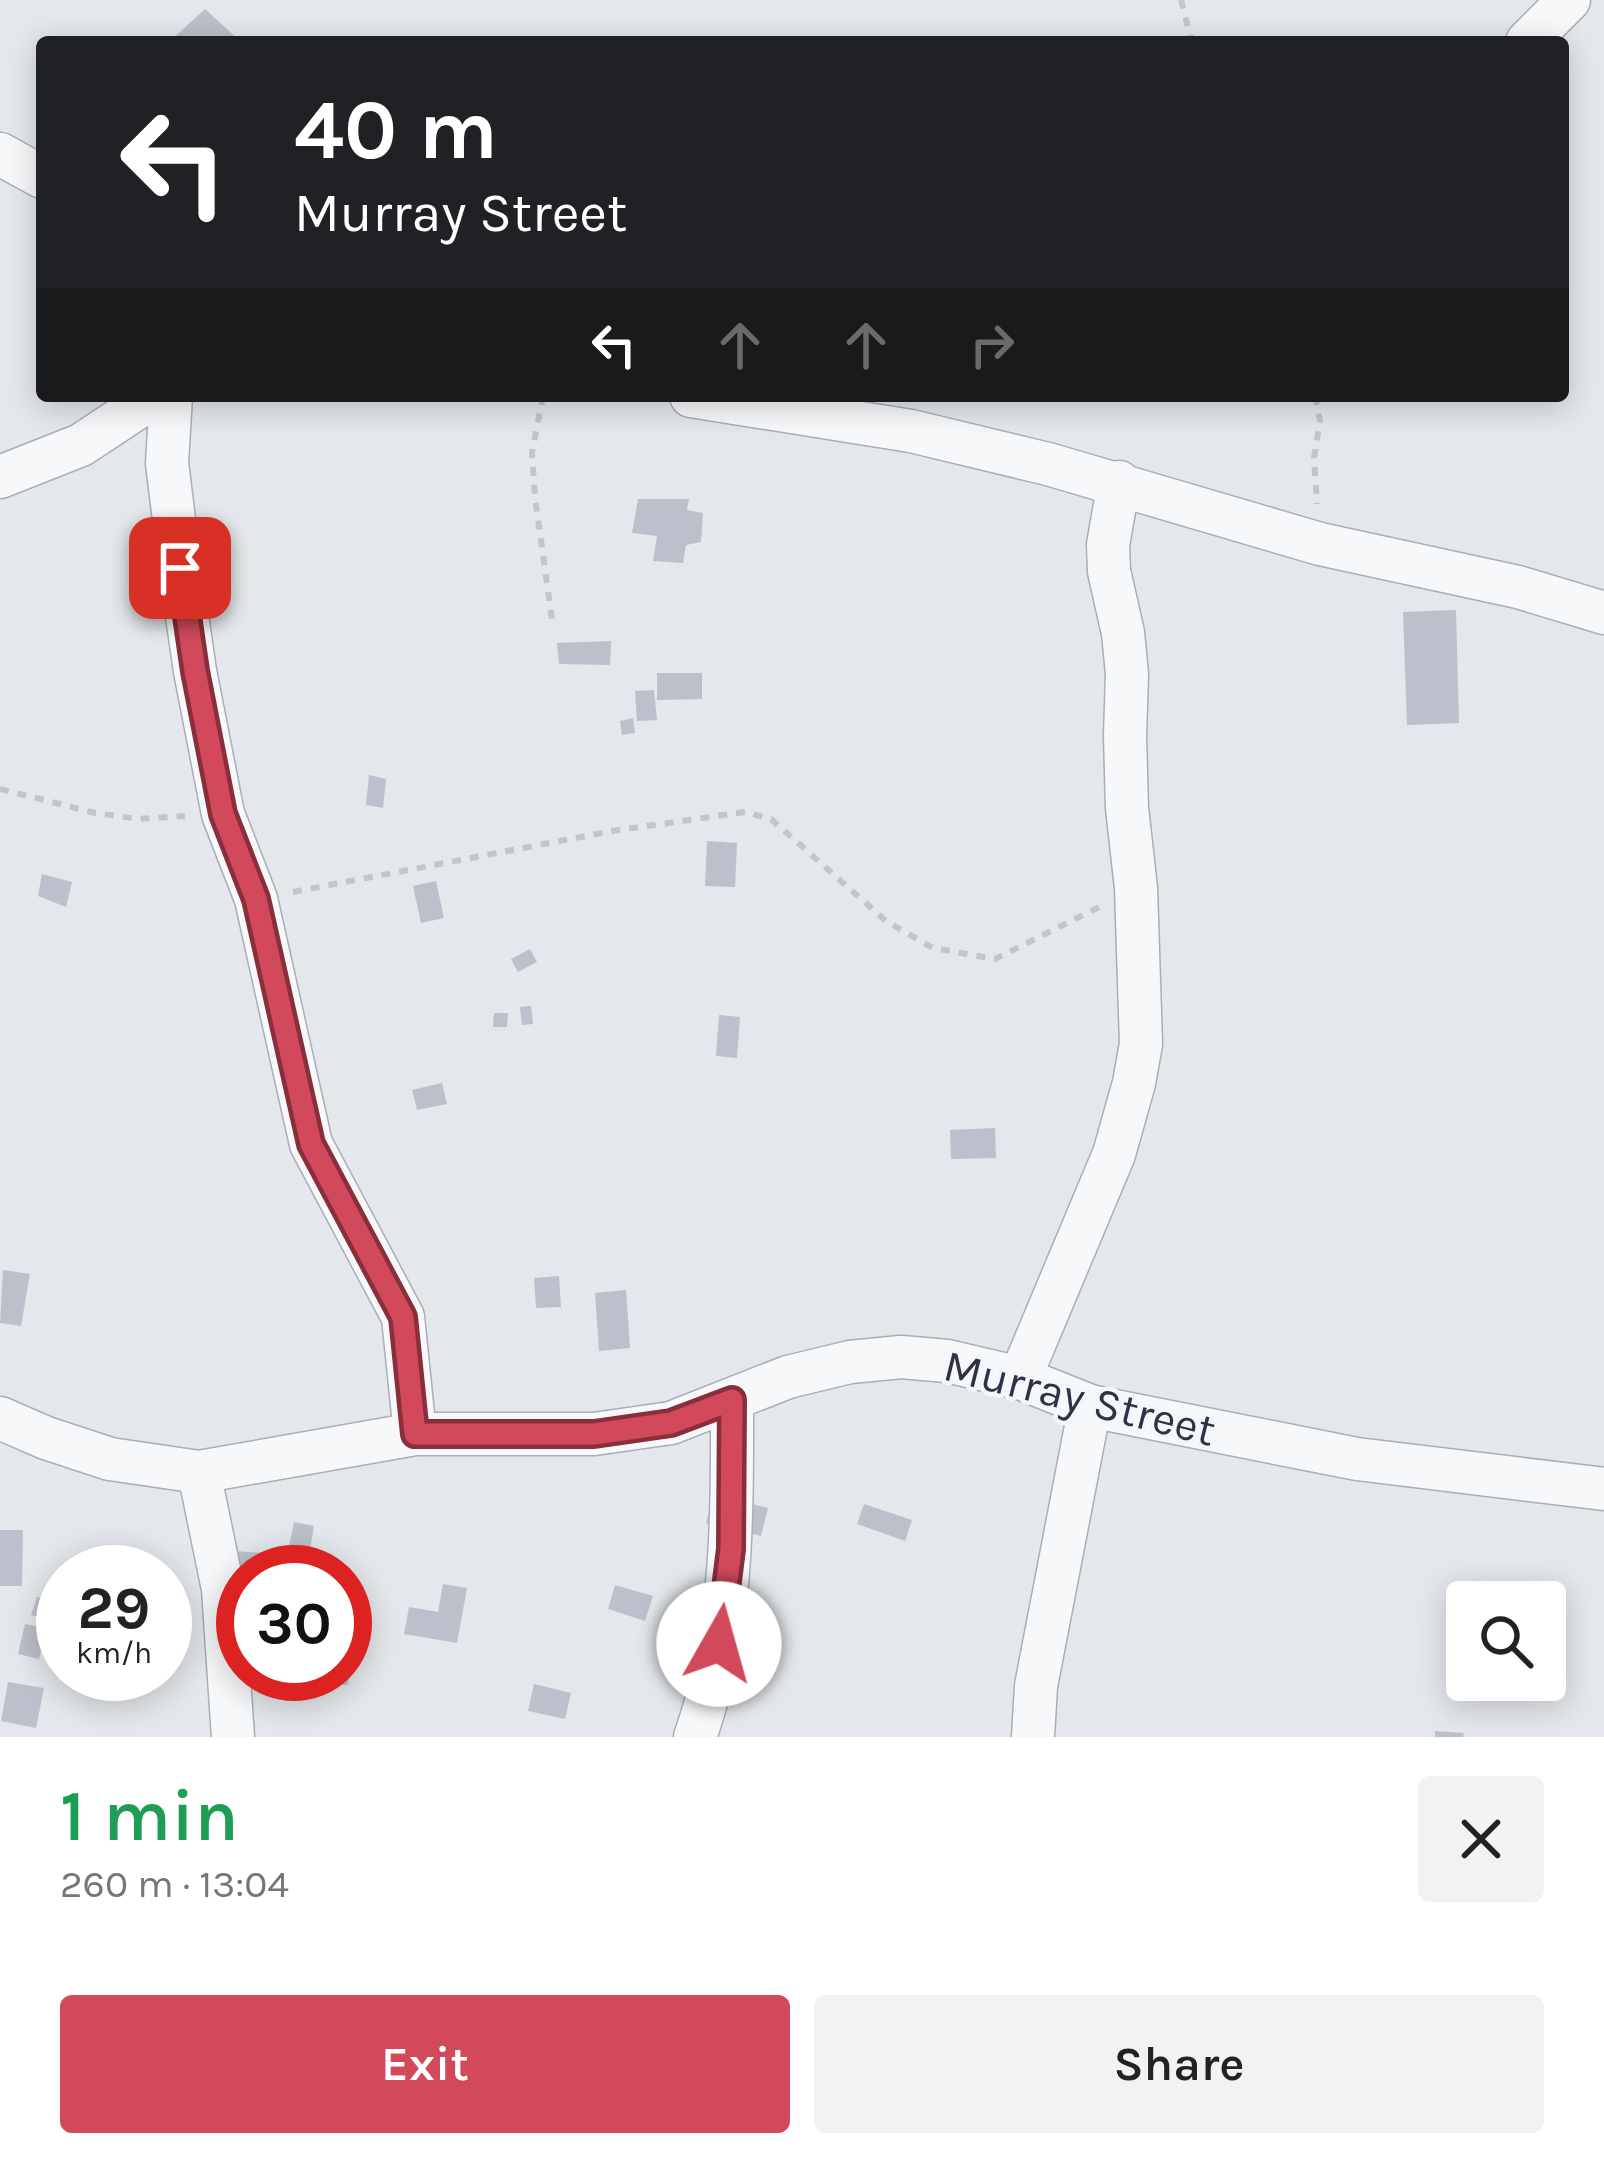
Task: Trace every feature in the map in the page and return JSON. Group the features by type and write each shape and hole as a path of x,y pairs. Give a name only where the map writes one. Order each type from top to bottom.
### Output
{"street":[{"path":"1533,36 1569,0"},
{"path":"0,154 36,173"},
{"path":"0,477 81,445 146,402"},
{"path":"171,402 167,463 180,568 223,814 256,899 311,1144 403,1317 415,1434"},
{"path":"729,402 911,431 1119,482 1320,544 1519,587 1604,613"},
{"path":"1020,1378 1114,1154 1141,1043 1136,888 1127,808 1127,674 1124,633 1108,558 1119,482"},
{"name":"Murray Street","path":"0,1418 110,1459 199,1472 415,1434 594,1434 671,1423 788,1377 850,1362 902,1357 947,1360 1020,1378 1090,1406 1357,1459 1604,1489"},
{"path":"695,1737 719,1644 731,1549 732,1400"},
{"path":"1033,1737 1036,1686 1090,1406"},
{"path":"199,1472 223,1589 233,1737"}],"path":[{"path":"1181,0 1190,36"},
{"path":"542,402 532,453 554,627"},
{"path":"1316,402 1320,421 1314,458 1320,544"},
{"path":"0,789 138,819 223,814"},
{"path":"256,899 612,831 745,812 771,819 886,921 933,948 995,959 1136,888"}],"building":[{"path":"205,9 234,36 176,36"},
{"path":"638,499 689,499 687,510 703,513 701,542 686,545 683,563 653,561 657,536 632,533"},
{"path":"1456,610 1459,723 1407,725 1403,612"},
{"path":"611,641 610,665 559,664 557,643"},
{"path":"657,673 702,673 702,699 657,700"},
{"path":"654,690 657,720 637,721 635,691"},
{"path":"633,718 635,733 622,735 620,721"},
{"path":"369,775 386,779 383,808 366,805"},
{"path":"707,841 737,843 735,887 705,886"},
{"path":"42,874 72,882 66,907 38,896"},
{"path":"436,881 444,918 421,923 413,886"},
{"path":"530,949 537,962 518,972 511,959"},
{"path":"531,1006 533,1024 522,1025 520,1007"},
{"path":"494,1013 508,1013 507,1027 493,1027"},
{"path":"719,1015 740,1017 737,1058 716,1056"},
{"path":"442,1083 447,1104 417,1110 412,1090"},
{"path":"995,1128 996,1158 951,1159 950,1130"},
{"path":"3,1270 30,1274 21,1326 0,1323"},
{"path":"559,1276 561,1307 536,1308 534,1278"},
{"path":"626,1290 630,1348 599,1351 595,1293"},
{"path":"714,1494 768,1508 761,1536 706,1523"},
{"path":"864,1504 912,1520 905,1541 857,1524"},
{"path":"294,1522 314,1526 311,1545 289,1545"},
{"path":"0,1530 23,1530 22,1586 0,1586"},
{"path":"443,1584 467,1588 457,1643 404,1634 409,1607 438,1612"},
{"path":"615,1585 653,1596 645,1621 608,1609"},
{"path":"25,1624 36,1626 36,1658 18,1654"},
{"path":"8,1682 36,1687 36,1701 41,1701 36,1728 1,1721"},
{"path":"534,1684 571,1693 565,1719 528,1711"},
{"path":"1435,1731 1464,1733 1463,1737 1435,1737"}],"route":[{"path":"180,568 223,814 256,899 311,1144 403,1317 415,1434 594,1434 671,1423 732,1400 731,1549 719,1644"}]}
